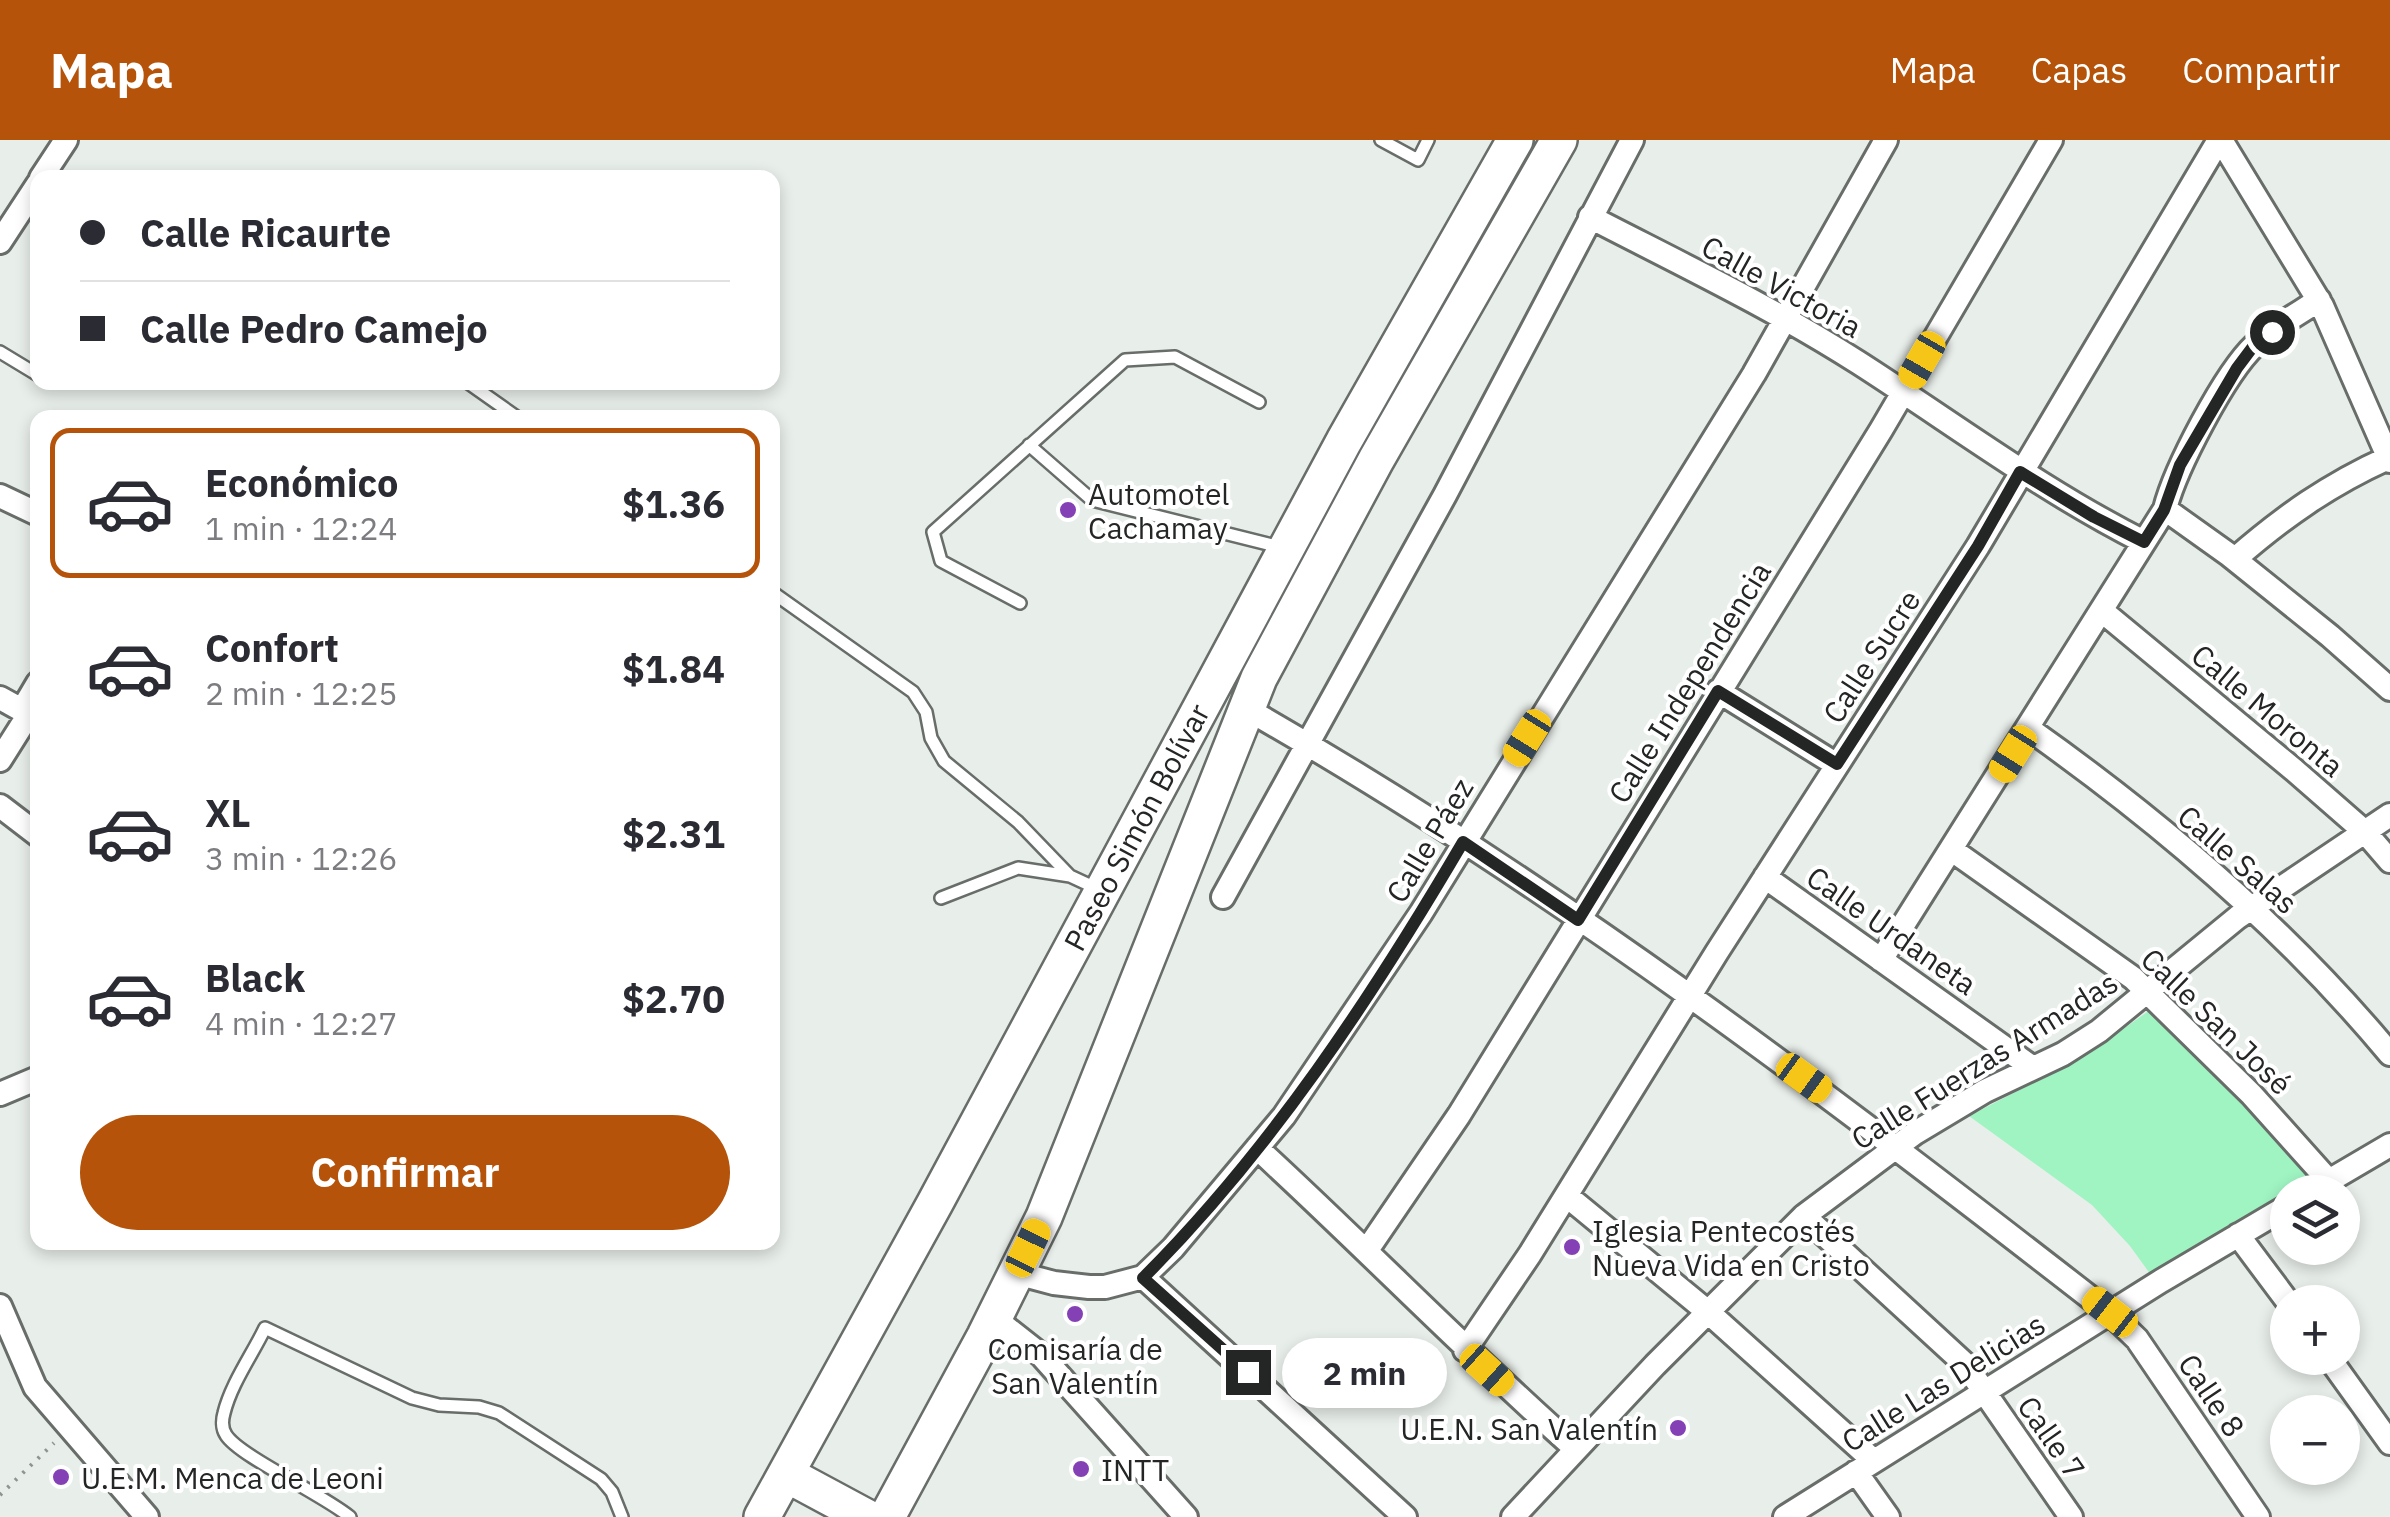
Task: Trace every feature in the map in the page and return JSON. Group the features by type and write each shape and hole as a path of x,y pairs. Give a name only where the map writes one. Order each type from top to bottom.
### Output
{"main road":[{"name":"Paseo Simón Bolívar","path":"887,1517 994,1318 1072,1153 1245,708 1349,510 1559,140"},
{"name":"Paseo Simón Bolívar","path":"762,1517 1507,142"},
{"path":"786,1474 866,1517"}],"street":[{"path":"47,170 66,140"},
{"path":"1222,897 1445,495 1632,140"},
{"name":"Calle Páez","path":"1143,1278 1257,1148 1305,1087 1374,986 1786,318 1886,140"},
{"name":"Calle Independencia","path":"1368,1250 1459,1114 1902,392 2051,140"},
{"path":"2220,140 2319,300 2389,460 2344,478 2312,498 2235,559"},
{"name":"Calle Sucre","path":"1465,1350 1567,1196 1764,877 1978,546 2220,140"},
{"path":"0,242 30,196"},
{"name":"Calle Victoria","path":"1590,217 1786,318 2020,472 2144,542"},
{"path":"1881,960 2164,510 2180,465 2244,358 2260,340 2319,300"},
{"path":"0,496 30,510"},
{"path":"2164,510 2235,559 2390,689"},
{"name":"Calle Moronta","path":"2102,611 2365,832 2390,861"},
{"path":"1718,691 1837,764"},
{"path":"0,698 29,714 0,760"},
{"name":"Calle 8","path":"1245,708 1463,842 1690,996 1896,1146 2110,1312 2137,1339 2258,1517"},
{"name":"Calle Salas","path":"2028,729 2090,773 2253,906 2345,1000 2390,1054"},
{"path":"0,806 30,829"},
{"name":"Calle Fuerzas Armadas","path":"1513,1517 1804,1216 1896,1146 1984,1091 2099,1030 2253,906 2390,816"},
{"name":"Calle San José","path":"1952,850 2147,991 2252,1094 2310,1175"},
{"name":"Calle Urdaneta","path":"1764,877 2033,1068"},
{"path":"0,1094 30,1081"},
{"path":"1257,1148 1368,1250 1465,1350 1576,1449"},
{"path":"2339,1175 2383,1149 2390,1174"},
{"path":"1567,1196 1708,1312 1865,1466 1888,1517"},
{"name":"Calle 7","path":"1804,1216 1948,1346 2071,1517"},
{"name":"Calle Las Delicias","path":"1784,1517 2270,1216"},
{"path":"2238,1235 2275,1285"},
{"path":"1016,1273 1089,1287 1143,1278 1405,1517"},
{"path":"0,1306 35,1386 147,1517"},
{"path":"994,1318 1041,1355 1186,1517"},
{"path":"2341,1375 2390,1442"}],"lane":[{"path":"1381,140 1418,160 1428,140"},
{"path":"0,352 30,369"},
{"path":"1020,604 941,562 933,532 1124,360 1175,357 1259,402"},
{"path":"478,390 507,410"},
{"path":"1030,446 1092,500 1285,548"},
{"path":"780,598 913,692 926,712 932,738 944,762 1018,822 1070,876"},
{"path":"942,898 1018,868 1070,876 1103,891"},
{"path":"350,1517 226,1436 225,1409 265,1328 425,1403 499,1413 601,1478 612,1492 622,1517"}],"path":[{"path":"0,1496 69,1429"}],"green space":[{"path":"2150,1010 2249,1106 2309,1175 2270,1175 2270,1201 2151,1275 2092,1205 1969,1116 2085,1056"}],"place":[{"name":"Automotel Cachamay","path":"1068,510"},
{"name":"Iglesia Pentecostés Nueva Vida en Cristo","path":"1572,1247"},
{"name":"Comisaría de San Valentín","path":"1075,1314"},
{"name":"U.E.N. San Valentín","path":"1678,1428"},
{"name":"INTT","path":"1081,1469"},
{"name":"U.E.M. Menca de Leoni","path":"61,1477"}],"route":[{"path":"1248,1372 1143,1278 1284,1116 1374,986 1463,842 1578,920 1718,691 1837,764 1978,546 2020,472 2144,542 2164,510 2180,465 2237,368 2252,348 2272,332"}]}
